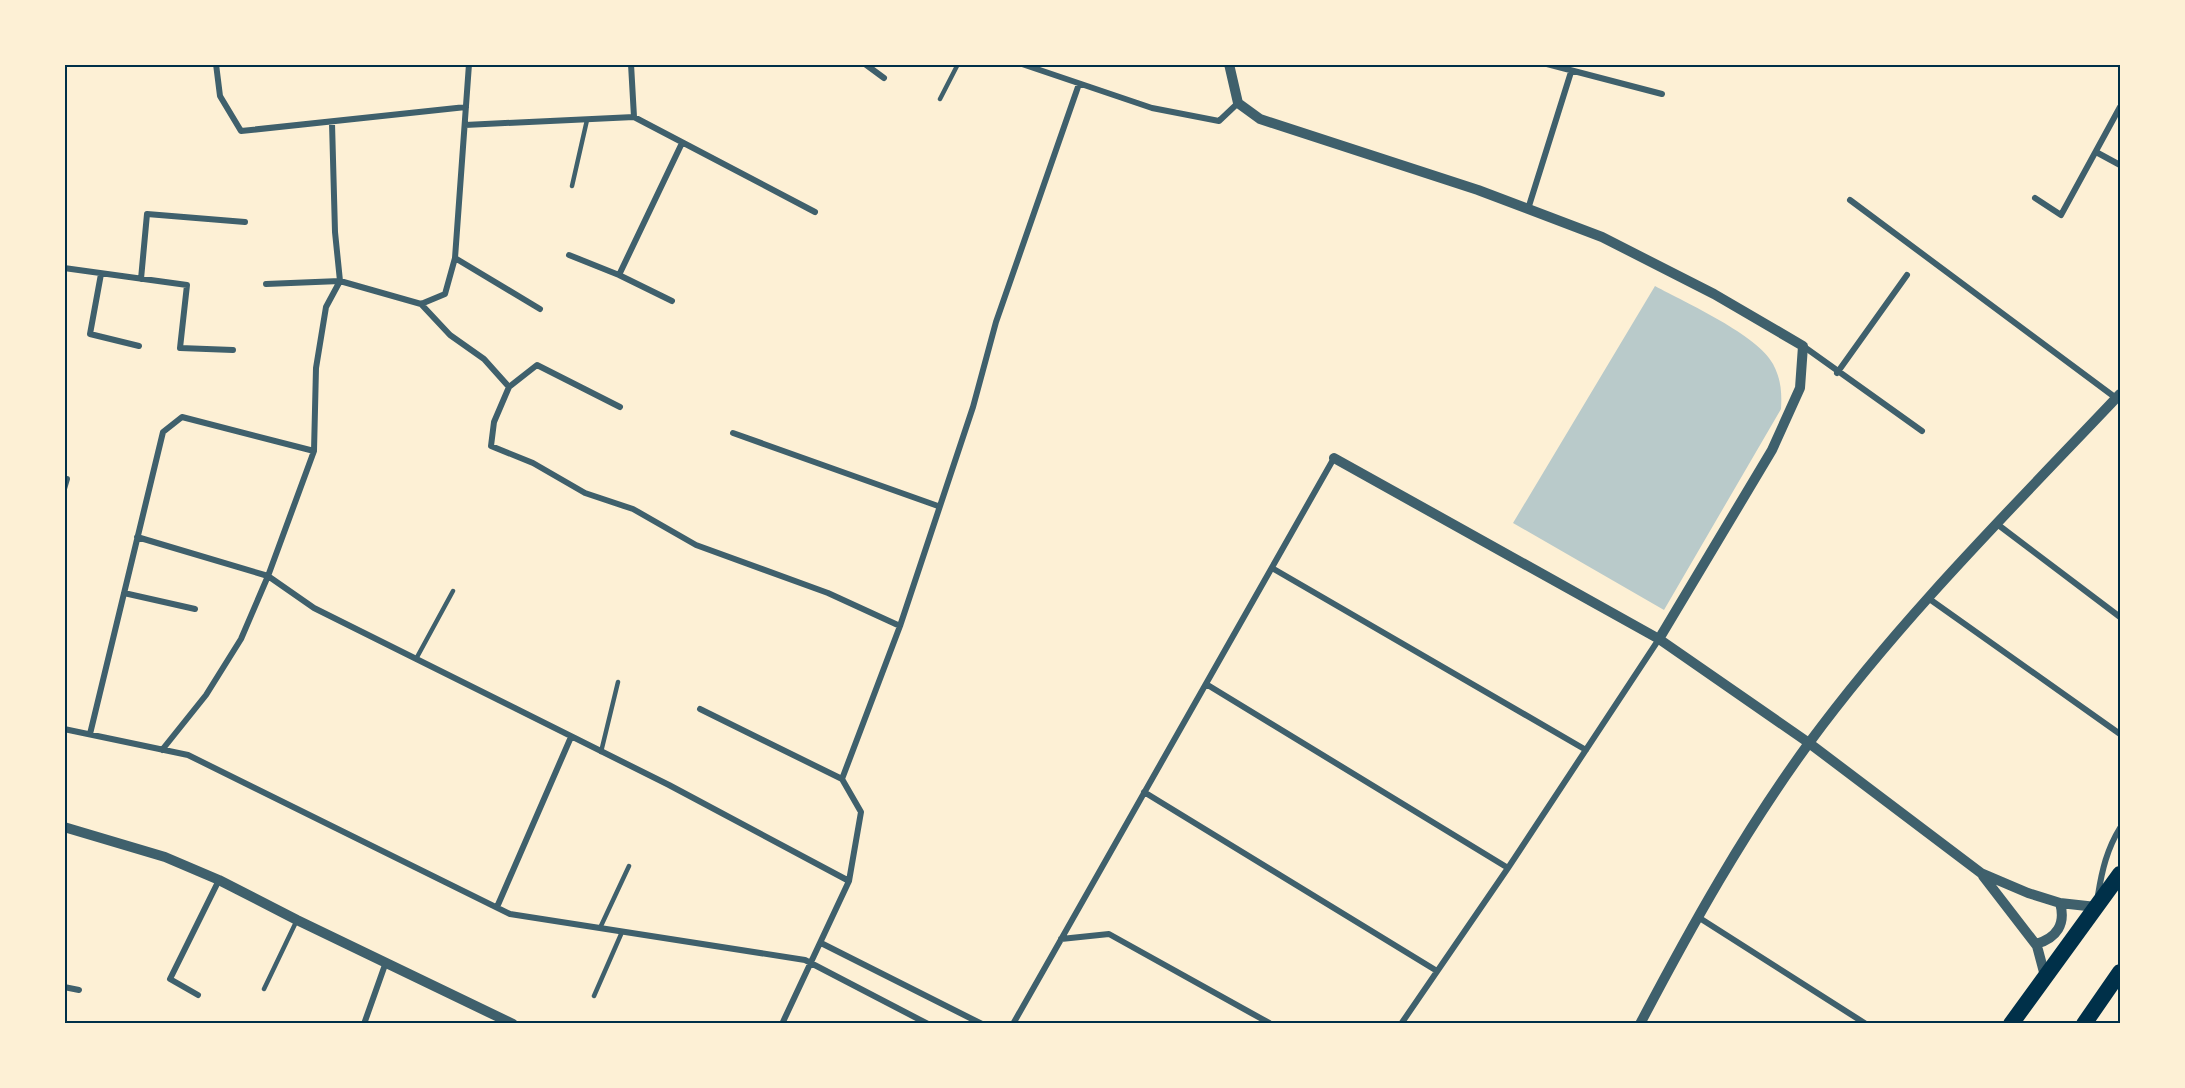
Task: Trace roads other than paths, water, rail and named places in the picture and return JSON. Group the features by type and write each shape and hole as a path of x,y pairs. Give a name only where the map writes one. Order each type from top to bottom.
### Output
{"highway":[{"path":"2011,1023 2121,874"},
{"path":"2084,1023 2121,972"}],"street":[{"path":"216,64 220,96 241,131 466,107"},
{"path":"421,304 444,294 455,258 469,64"},
{"path":"631,64 634,117"},
{"path":"866,64 884,78"},
{"path":"1022,64 1152,108 1219,121 1238,103"},
{"path":"1229,64 1238,103 1260,119 1528,209 1602,237 1714,294 1803,346 1837,373 1922,431"},
{"path":"1547,64 1662,94"},
{"path":"1528,209 1571,72"},
{"path":"842,779 900,626 938,506 973,407 996,322 1079,84"},
{"path":"2035,198 2061,215 2121,107"},
{"path":"465,125 634,117 814,212"},
{"path":"162,750 206,695 241,639 268,576 314,451 316,368 326,307 340,281 335,232 332,123"},
{"path":"619,275 682,143"},
{"path":"2096,152 2121,165"},
{"path":"1640,1023 1697,916 1809,743 1927,598 2119,398 1850,200"},
{"path":"141,279 147,214 245,222"},
{"path":"569,255 619,275 672,301"},
{"path":"455,258 540,309"},
{"path":"64,268 187,285 180,348 233,350"},
{"path":"101,274 90,334 139,346"},
{"path":"1837,373 1907,275"},
{"path":"266,284 340,281 421,304 450,335 484,358 509,387"},
{"path":"1401,1023 1508,868 1659,639 1772,450 1800,388 1803,346"},
{"path":"620,407 537,365 509,387 494,422 491,446 533,463 585,493 633,509 696,544 828,593 900,626"},
{"path":"90,734 163,432 182,417 314,451"},
{"path":"733,433 938,506"},
{"path":"1013,1023 1334,458 1659,639 1809,743 1981,873 2028,893 2060,903 2096,907 2102,868 2111,843 2121,828"},
{"path":"64,479 67,479 64,489"},
{"path":"1997,524 2121,617"},
{"path":"137,537 268,576 314,608 849,880"},
{"path":"1272,568 1586,750"},
{"path":"124,593 195,609"},
{"path":"1927,598 2121,734"},
{"path":"1206,684 1508,868"},
{"path":"700,709 842,779 861,812 849,880 812,964 782,1023"},
{"path":"64,729 188,755 510,914 812,964 928,1023"},
{"path":"496,907 571,737"},
{"path":"1144,792 1437,971"},
{"path":"64,827 165,857 219,879 297,920 513,1023"},
{"path":"1981,873 2036,944 2045,976"},
{"path":"198,995 170,979 219,879"},
{"path":"2036,944 2056,934 2062,924 2060,903"},
{"path":"1697,916 1866,1023"},
{"path":"1061,939 1109,934 1270,1023"},
{"path":"821,943 982,1023"},
{"path":"364,1023 386,962"},
{"path":"64,987 80,990"}],"lane":[{"path":"940,99 958,64"},
{"path":"572,186 587,120"},
{"path":"416,659 453,591"},
{"path":"601,752 618,682"},
{"path":"600,928 629,866"},
{"path":"264,990 297,920"},
{"path":"594,996 622,932"}]}
